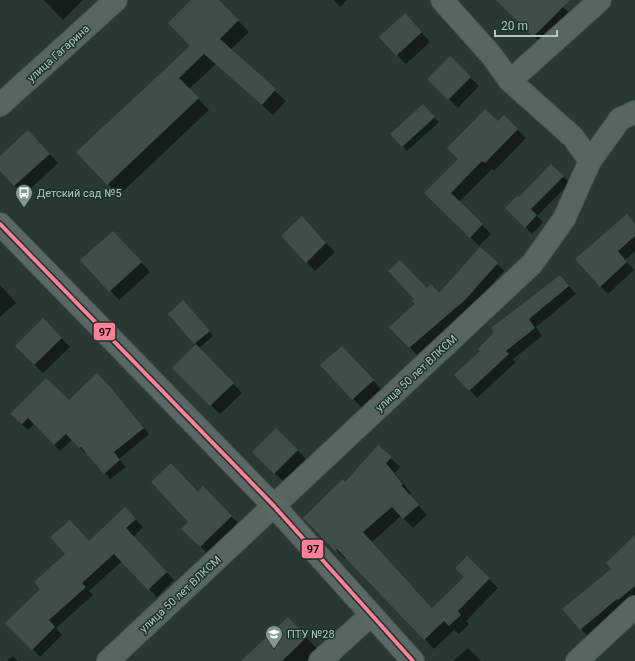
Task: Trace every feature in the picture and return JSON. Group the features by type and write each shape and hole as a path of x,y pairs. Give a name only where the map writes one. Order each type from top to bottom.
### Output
{"main road":[{"path":"0,224 274,506 414,661"}],"street":[{"name":"улица Гагарина","path":"0,105 116,0"},
{"path":"442,0 492,56 510,81 573,137 590,161"},
{"path":"510,81 600,0"},
{"name":"улица 50 лет ВЛКСМ","path":"108,661 532,264 564,219 590,161 620,119 635,112"},
{"path":"577,661 635,607"},
{"path":"320,661 371,615"}],"building":[{"path":"191,0 219,0 239,20 220,39 276,89 262,105 204,54 179,78 199,98 107,185 76,152 190,46 168,23"},
{"path":"496,0 570,0 533,37"},
{"path":"405,13 422,32 396,56 379,37"},
{"path":"450,56 471,77 448,100 427,79"},
{"path":"423,104 435,117 402,147 390,134"},
{"path":"485,109 498,121 504,115 518,129 485,163 482,161 451,193 483,224 470,238 424,193 458,159 447,148"},
{"path":"28,130 50,154 14,186 0,171 0,156"},
{"path":"551,164 564,176 531,209 537,215 525,228 505,208 517,196 519,197"},
{"path":"627,214 635,224 635,236 618,251 627,262 600,287 575,259"},
{"path":"302,216 326,243 306,263 281,236"},
{"path":"113,231 142,262 109,292 80,260"},
{"path":"480,247 498,263 465,300 409,348 389,327 415,304 412,301 414,299 388,271 400,260 427,288 431,284 439,293"},
{"path":"560,275 569,286 529,319 535,328 506,351 509,354 469,391 454,375 480,351 478,349 494,332 491,328"},
{"path":"183,300 210,331 194,344 168,314"},
{"path":"43,318 62,338 34,365 15,346"},
{"path":"196,344 234,383 210,406 172,368"},
{"path":"342,346 374,380 352,400 320,365"},
{"path":"97,373 144,428 114,452 120,460 104,474 81,447 79,448 66,434 54,445 28,418 22,424 10,414 46,378 69,400"},
{"path":"276,428 298,450 274,474 252,452"},
{"path":"378,445 392,457 386,463 403,484 401,485 419,505 403,519 392,507 363,532 432,608 464,577 455,568 467,556 490,578 458,611 461,615 449,626 444,621 424,640 337,549 335,551 303,518 343,479 345,482"},
{"path":"171,463 198,492 203,486 232,516 200,547 181,529 188,522 151,482"},
{"path":"125,507 136,519 126,528 167,572 148,590 114,554 82,583 86,587 49,620 55,627 32,650 5,623 40,589 34,582 65,554 50,537 70,520 89,541"},
{"path":"635,535 635,586 580,630 562,609 611,569 606,563"},
{"name":"ПТУ №28","path":"288,617 307,637 282,661 241,661"}],"transit line":[{"name":"97","path":"0,224 274,506 413,661"}],"place":[{"name":"Детский сад №5","path":"24,208"},
{"name":"ПТУ №28","path":"274,649"}]}
